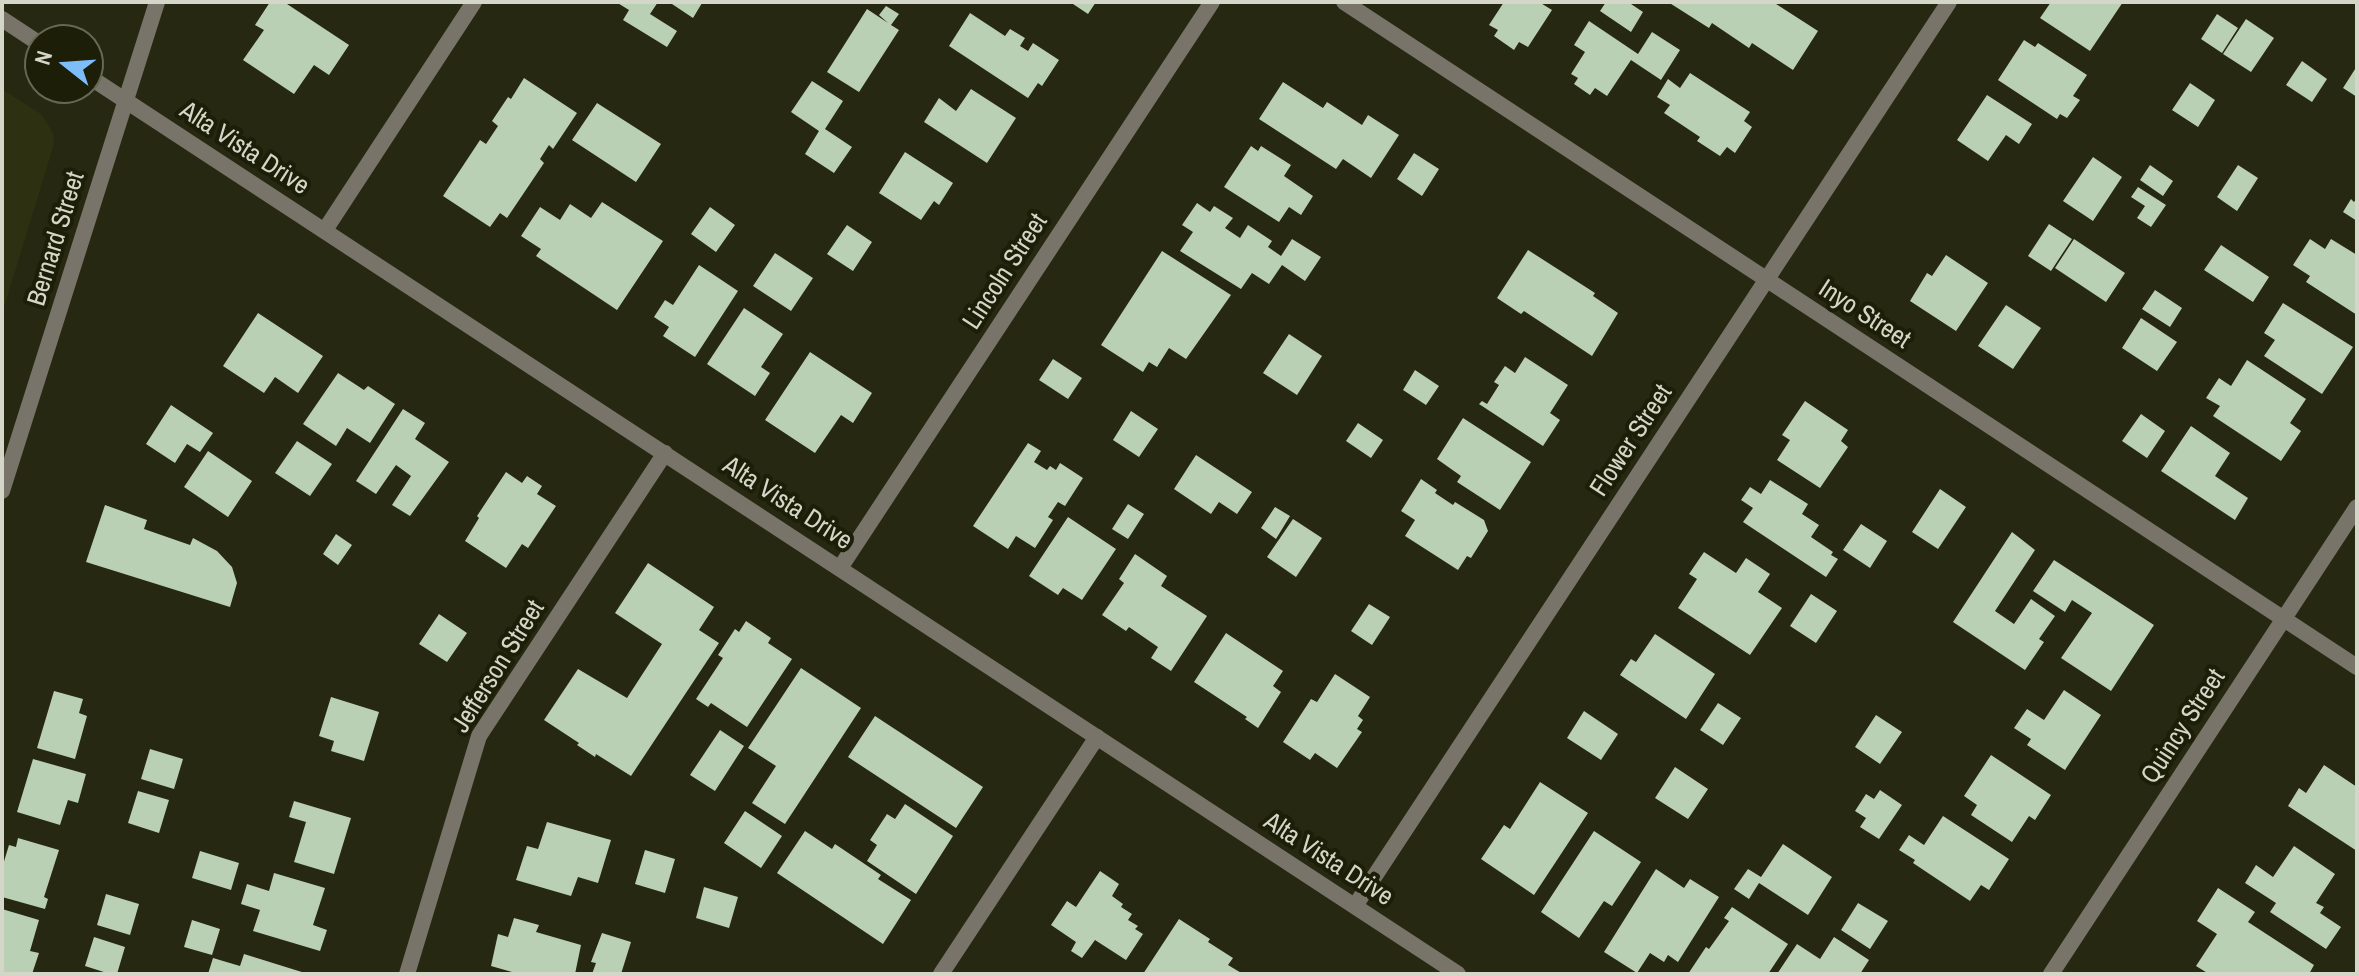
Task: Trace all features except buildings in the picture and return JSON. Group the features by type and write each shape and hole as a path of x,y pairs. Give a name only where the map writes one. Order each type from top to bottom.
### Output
{"street":[{"name":"Bernard Street","path":"2,491 157,2"},
{"path":"325,230 474,2"},
{"name":"Lincoln Street","path":"840,568 1212,2"},
{"name":"Inyo Street","path":"1344,2 2357,667"},
{"name":"Flower Street","path":"1355,906 1949,2"},
{"path":"2,19 24,33"},
{"name":"Alta Vista Drive","path":"104,87 1458,974"},
{"name":"Jefferson Street","path":"407,974 479,736 665,453"},
{"name":"Quincy Street","path":"2051,974 2357,507"},
{"path":"941,974 1097,737"}],"shaded area":[{"path":"2,89 41,114 53,133 54,144 2,314"}]}
